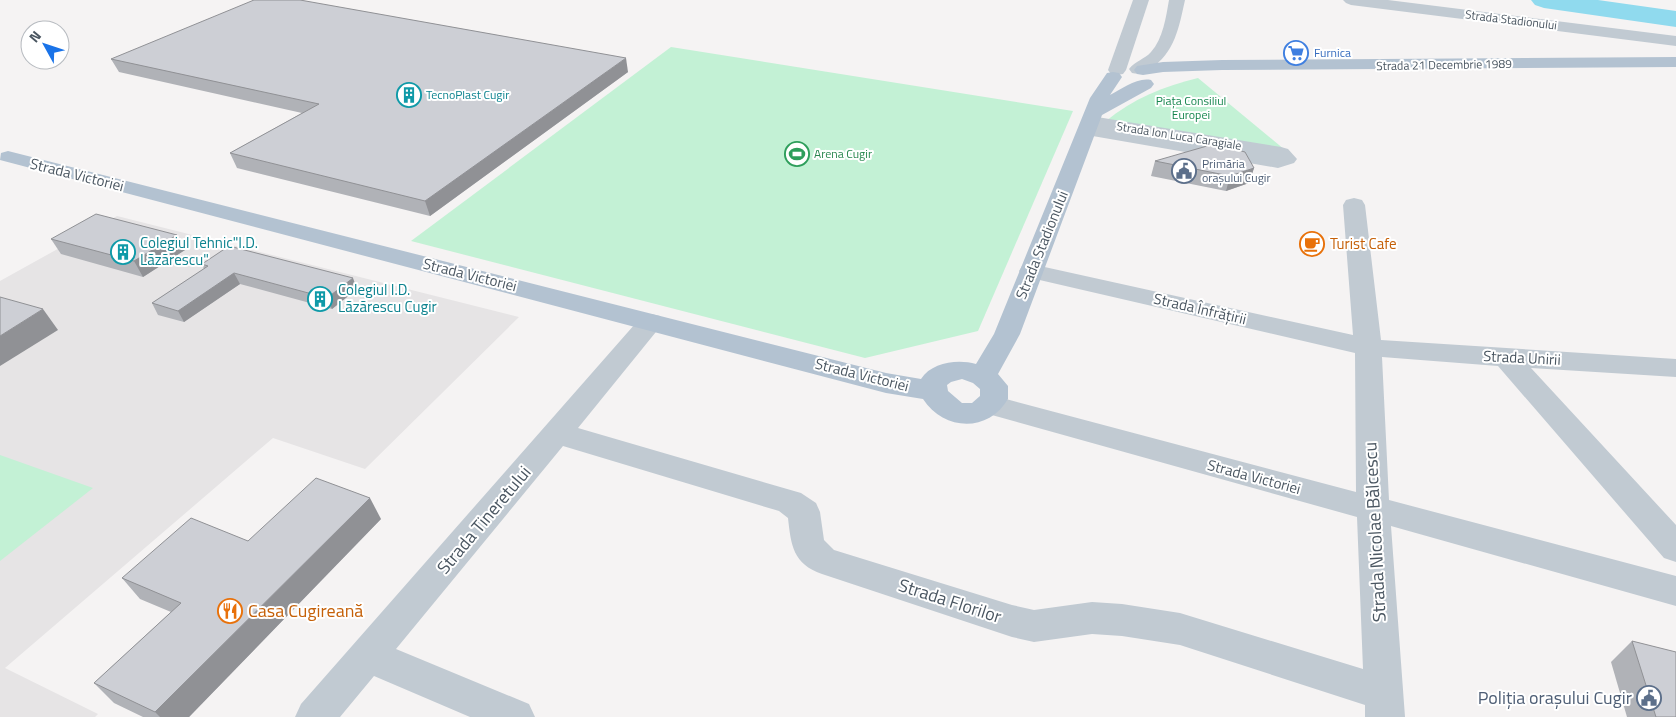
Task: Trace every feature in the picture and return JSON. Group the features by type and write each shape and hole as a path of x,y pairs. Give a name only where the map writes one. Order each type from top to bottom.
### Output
{"main road":[{"name":"Strada 21 Decembrie 1989","path":"1145,76 1212,66 1676,62"},
{"path":"1115,73 1145,76"},
{"name":"Strada Stadionului","path":"982,376 1006,334 1103,90 1115,73"},
{"path":"1091,121 1145,76"},
{"name":"Strada Victoriei","path":"3,155 886,382 932,391"},
{"path":"953,371 973,372 982,376 994,386 994,399 991,405 976,412 956,412 939,404 932,391 933,384 937,378 953,371"}],"street":[{"path":"1115,73 1141,0"},
{"path":"1145,76 1161,50 1174,17 1177,0"},
{"name":"Strada Stadionului","path":"1350,0 1675,42"},
{"name":"Strada Ion Luca Caragiale","path":"1091,121 1267,156"},
{"name":"Strada Nicolae Bălcescu","path":"1354,205 1368,347 1373,510 1384,705"},
{"name":"Strada Înfrățirii","path":"1031,271 1368,347"},
{"name":"Strada Tineretului","path":"315,717 369,656 651,322"},
{"name":"Strada Unirii","path":"1368,347 1506,358 1676,368"},
{"path":"1506,358 1676,548"},
{"name":"Strada Victoriei","path":"991,405 1676,591"},
{"name":"Strada Florilor","path":"557,433 790,502 804,512 808,545 822,560 1012,621 1034,626 1092,618 1122,620 1180,629 1384,705"},
{"path":"369,656 515,717"}],"shaded area":[{"path":"117,216 519,317 365,469 273,438 5,668 98,714 95,717 0,717 0,281"}],"green space":[{"path":"671,47 1073,111 978,331 865,358 411,241"},
{"name":"Piața Consiliul Europei","path":"1198,78 1285,150 1106,121 1127,106 1149,94"},
{"path":"0,455 93,488 0,561"}],"building":[{"name":"TecnoPlast Cugir","path":"254,0 300,0 626,58 425,201 230,153 319,104 111,59"},
{"path":"1214,144 1245,152 1254,168 1230,176 1155,161"},
{"path":"96,214 177,235 134,261 51,239"},
{"path":"229,246 353,278 327,298 234,273 178,311 152,303 208,266 202,264"},
{"path":"0,297 43,309 0,336"},
{"name":"Casa Cugireană","path":"316,478 370,498 155,712 94,683 181,603 122,578 191,518 248,541"},
{"path":"1632,641 1676,652 1676,717 1656,717"}],"waterway":[{"path":"1544,0 1676,19"}],"place":[{"name":"Furnica","path":"1296,53"},
{"name":"TecnoPlast Cugir","path":"409,95"},
{"name":"Arena Cugir","path":"797,154"},
{"name":"Primăria orașului Cugir","path":"1184,171"},
{"name":"Turist Cafe","path":"1312,244"},
{"name":"Colegiul Tehnic\"I.D. Lăzărescu\"","path":"123,252"},
{"name":"Colegiul I.D. Lăzărescu Cugir","path":"320,299"},
{"name":"Casa Cugireană","path":"230,611"},
{"name":"Poliția orașului Cugir","path":"1649,698"}]}
